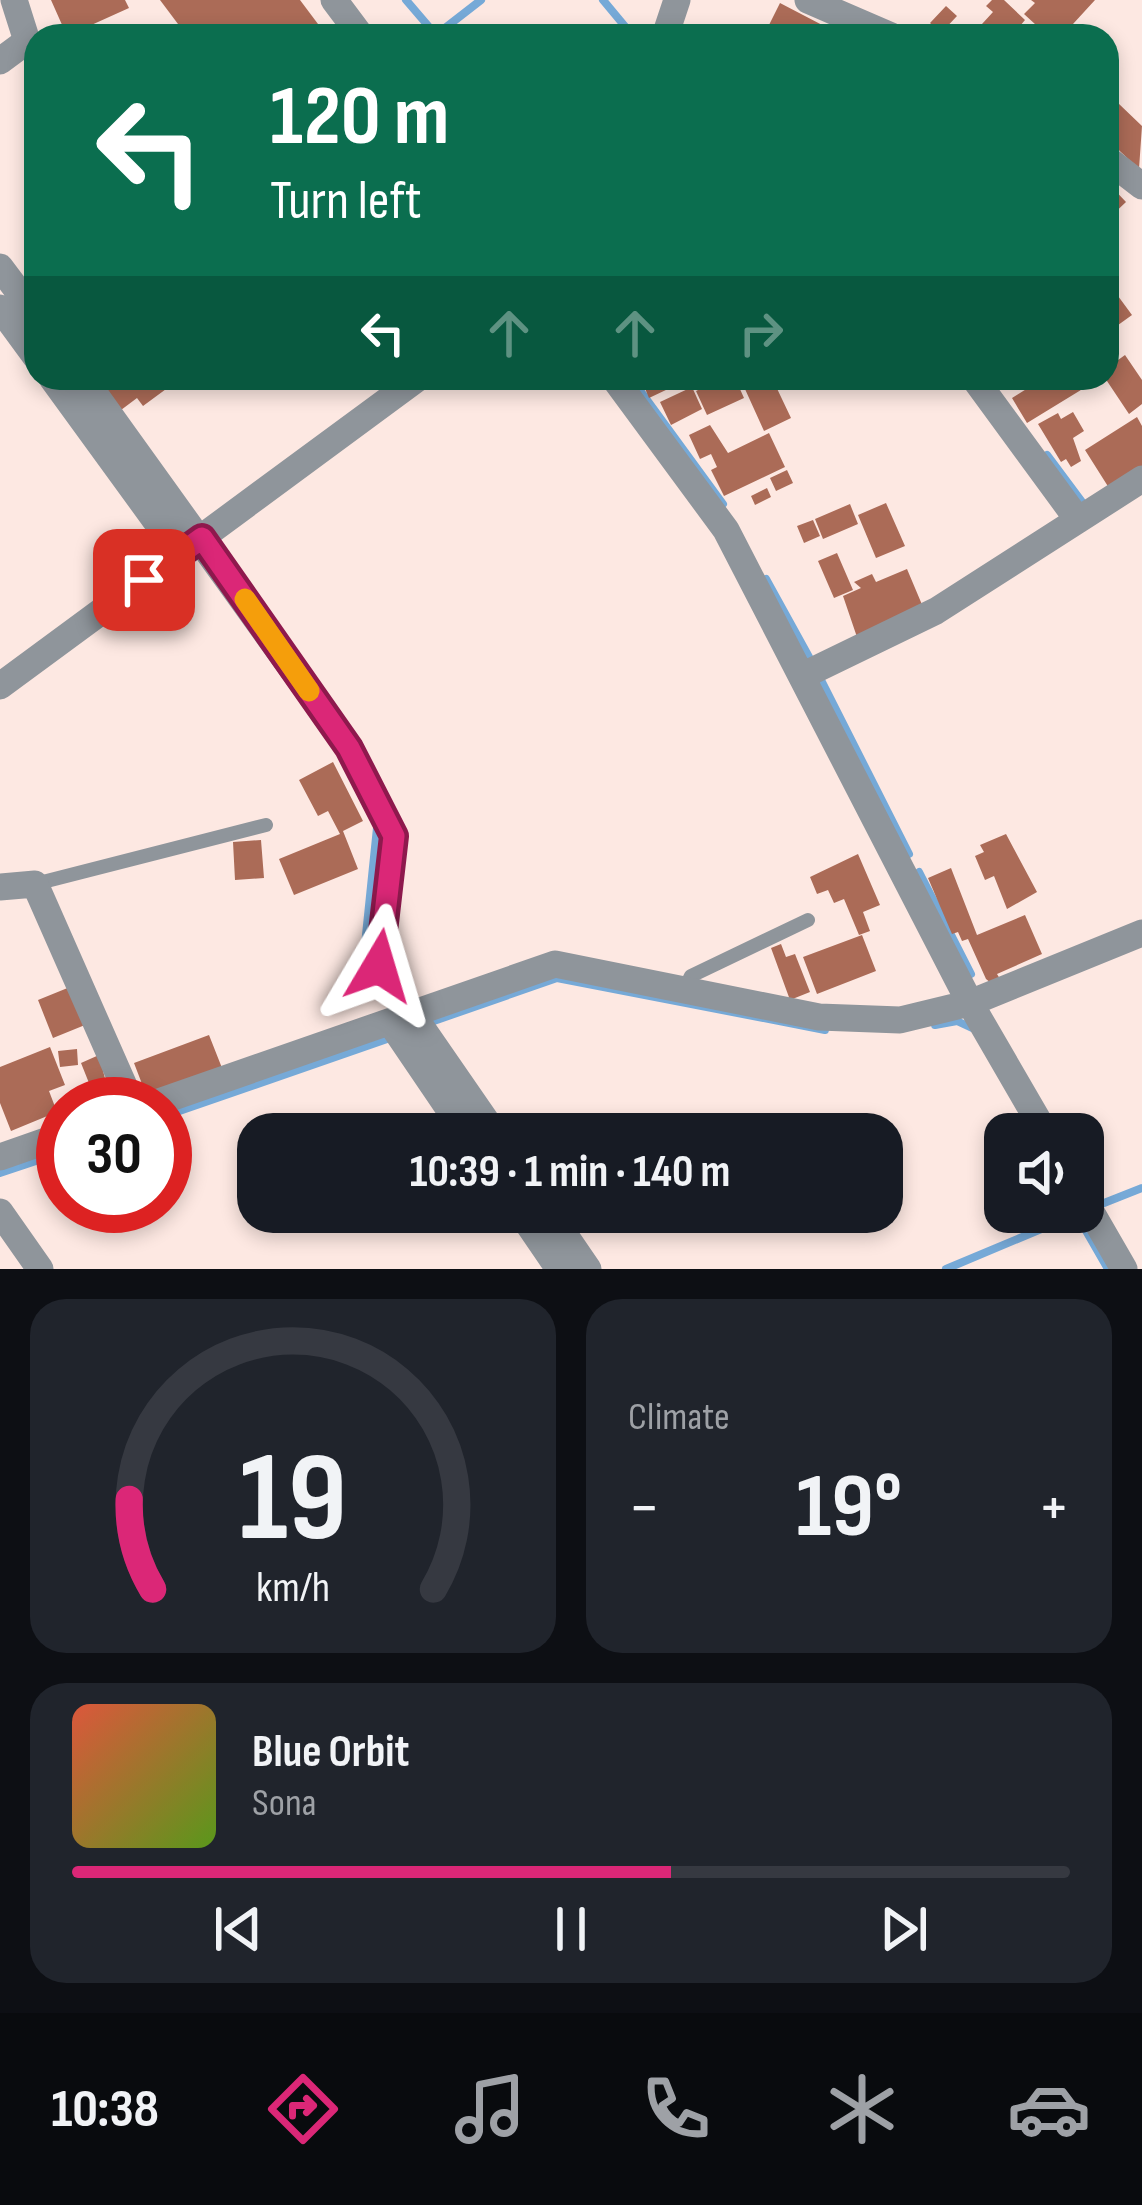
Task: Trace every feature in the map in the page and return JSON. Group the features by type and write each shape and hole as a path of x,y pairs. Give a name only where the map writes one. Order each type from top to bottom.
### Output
{"street":[{"path":"14,0 24,31"},
{"path":"808,0 863,24"},
{"path":"0,61 24,42"},
{"path":"3,277 24,301"},
{"path":"0,308 24,341"},
{"path":"62,390 349,748 394,836 379,966 401,1018 454,1113"},
{"path":"91,390 191,546"},
{"path":"0,686 402,390"},
{"path":"623,390 726,530 970,1003 1034,1113"},
{"path":"983,390 1078,520"},
{"path":"804,676 936,611 1142,479"},
{"path":"0,886 35,884 120,1077"},
{"path":"192,1090 555,964 819,1017 901,1020 970,1003 1142,933"},
{"path":"401,1018 478,1113"},
{"path":"0,1157 36,1145"},
{"path":"0,1212 40,1269"},
{"path":"534,1233 559,1269"},
{"path":"563,1233 588,1269"},
{"path":"1103,1233 1124,1269"}],"lane":[{"path":"35,884 266,825"},
{"path":"684,990 691,976 808,920"}],"building":[{"path":"51,0 125,0 129,8 94,24 62,24"},
{"path":"160,0 300,0 318,24 178,24"},
{"path":"992,0 1004,0 1025,20 1022,24 982,24 993,12 986,6"},
{"path":"1031,0 1095,0 1073,24 1035,24 1024,14 1035,3"},
{"path":"780,3 820,24 770,24"},
{"path":"946,6 957,16 949,24 930,23"},
{"path":"1119,104 1142,126 1139,169 1119,150"},
{"path":"1119,297 1132,315 1119,324"},
{"path":"1125,355 1142,380 1142,404 1129,414 1113,390 1119,390 1119,359"},
{"path":"106,390 165,390 143,406 137,398 121,410"},
{"path":"693,390 702,409 671,425 660,402"},
{"path":"740,390 744,398 707,415 696,391"},
{"path":"745,390 778,390 791,418 764,431"},
{"path":"1025,390 1081,390 1027,423 1012,398"},
{"path":"1073,412 1084,431 1073,438 1081,461 1071,467 1066,459 1061,462 1038,424 1058,413 1061,419"},
{"path":"1137,417 1142,426 1142,467 1109,488 1085,450"},
{"path":"710,425 728,453 769,433 785,467 724,496 711,470 717,467 711,454 700,459 689,435"},
{"path":"787,470 793,483 776,491 770,478"},
{"path":"767,488 771,497 755,505 751,496"},
{"path":"886,503 905,546 876,558 858,515"},
{"path":"850,504 858,524 823,539 815,519"},
{"path":"813,520 820,536 804,543 797,526"},
{"path":"837,553 853,590 834,598 818,561"},
{"path":"907,569 923,607 858,640 843,596 861,588 854,582 872,574 876,582"},
{"path":"333,762 363,821 343,831 358,869 294,895 279,859 340,834 328,811 318,816 299,780"},
{"path":"1006,834 1037,892 1007,909 994,876 985,880 975,856 984,852 980,845"},
{"path":"261,840 264,878 235,880 233,842"},
{"path":"858,854 880,905 863,912 870,931 859,935 844,899 834,903 828,890 817,894 810,877"},
{"path":"951,868 977,935 1025,915 1042,954 997,974 1000,979 991,983 986,979 968,939 962,941 958,932 952,934 928,878"},
{"path":"862,935 876,971 817,994 803,957"},
{"path":"781,944 786,957 795,954 810,992 790,1000 771,948"},
{"path":"70,987 85,1025 53,1038 38,1000"},
{"path":"209,1035 222,1068 192,1080 139,1077 134,1063"},
{"path":"50,1047 62,1077 36,1077 36,1121 11,1131 0,1103 0,1067"},
{"path":"77,1049 78,1065 60,1067 58,1051"},
{"path":"99,1055 105,1077 87,1077 81,1063"}],"waterway":[{"path":"406,0 427,24"},
{"path":"450,24 481,0"},
{"path":"603,0 623,24"},
{"path":"640,390 723,504"},
{"path":"1047,455 1082,502"},
{"path":"766,579 809,657"},
{"path":"820,678 909,854"},
{"path":"372,977 363,964 377,828"},
{"path":"919,872 971,974"},
{"path":"431,1022 557,978 825,1030"},
{"path":"935,1025 957,1021 972,1028"},
{"path":"192,1107 390,1038"},
{"path":"0,1173 36,1161"},
{"path":"1104,1203 1142,1188"},
{"path":"946,1269 1032,1233"},
{"path":"1087,1233 1108,1269"}],"slow traffic":[{"path":"245,599 309,691"}],"route":[{"path":"144,580 202,538 349,748 394,836 379,966"}]}
